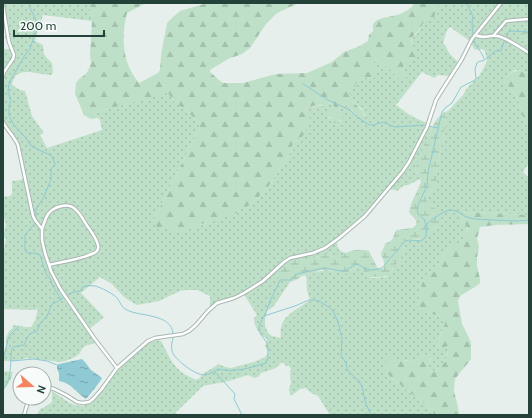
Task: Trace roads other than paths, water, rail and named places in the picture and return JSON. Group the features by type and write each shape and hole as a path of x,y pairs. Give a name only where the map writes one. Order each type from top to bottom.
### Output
{"street":[{"path":"52,388 77,402 89,402 101,390 117,368 148,341 155,338 182,334 189,331 217,303 234,298 244,293 263,281 290,258 313,253 325,248 357,223 372,208 409,162 427,127 436,100 462,59 472,39 501,3"},
{"path":"3,6 9,42 14,55 3,76"},
{"path":"492,36 506,21 529,19"},
{"path":"475,35 484,37 498,36 529,53"},
{"path":"3,122 18,144 33,216 42,229"},
{"path":"49,265 85,256 95,252 98,249 99,246 93,234 74,207 57,207 51,210 42,229 42,240 49,265 51,270 65,296 117,368"}],"water":[{"path":"82,359 91,370 102,378 86,399 67,384 59,381 59,373 57,369 57,365 59,364"}],"waterway":[{"path":"29,3 38,29 30,49 9,83 8,92 11,100 9,115 13,124 31,146 52,156 55,164 51,170 51,179 44,197 36,209 36,219"},
{"path":"466,3 473,16 473,35"},
{"path":"507,38 508,32 529,32"},
{"path":"474,39 484,59"},
{"path":"173,338 172,351 174,354 185,366 200,374 208,374 218,369 235,370 266,363 268,358 268,347 260,333 259,328 280,280 291,280 297,274 324,268 345,271 356,264 366,269 380,269 405,241 421,241 424,239 426,236 427,227 424,219 418,214 417,207 427,186 428,172 442,112 452,103 461,87 475,80 475,69 477,63 483,61 495,51 501,51 504,42"},
{"path":"303,84 328,100 350,110 370,125 382,122 395,127 424,125"},
{"path":"429,126 438,128"},
{"path":"426,225 438,215 450,210 475,219 515,221 529,220"},
{"path":"35,223 25,235 25,250 27,253 35,253 40,255 46,274 51,280 52,285 61,299"},
{"path":"3,388 8,381 12,348 24,345 28,336 37,331 40,324 47,316 52,304 68,294 80,291 83,287 95,286 100,288 115,296 125,309 167,322 171,327 173,334"},
{"path":"264,316 309,300 319,301 330,308 338,322 342,338 341,355 346,363 347,369 359,381 371,415"},
{"path":"3,361 8,339 19,326"},
{"path":"11,361 34,359 47,361 57,365"},
{"path":"215,372 235,394 234,399 242,415"}]}
